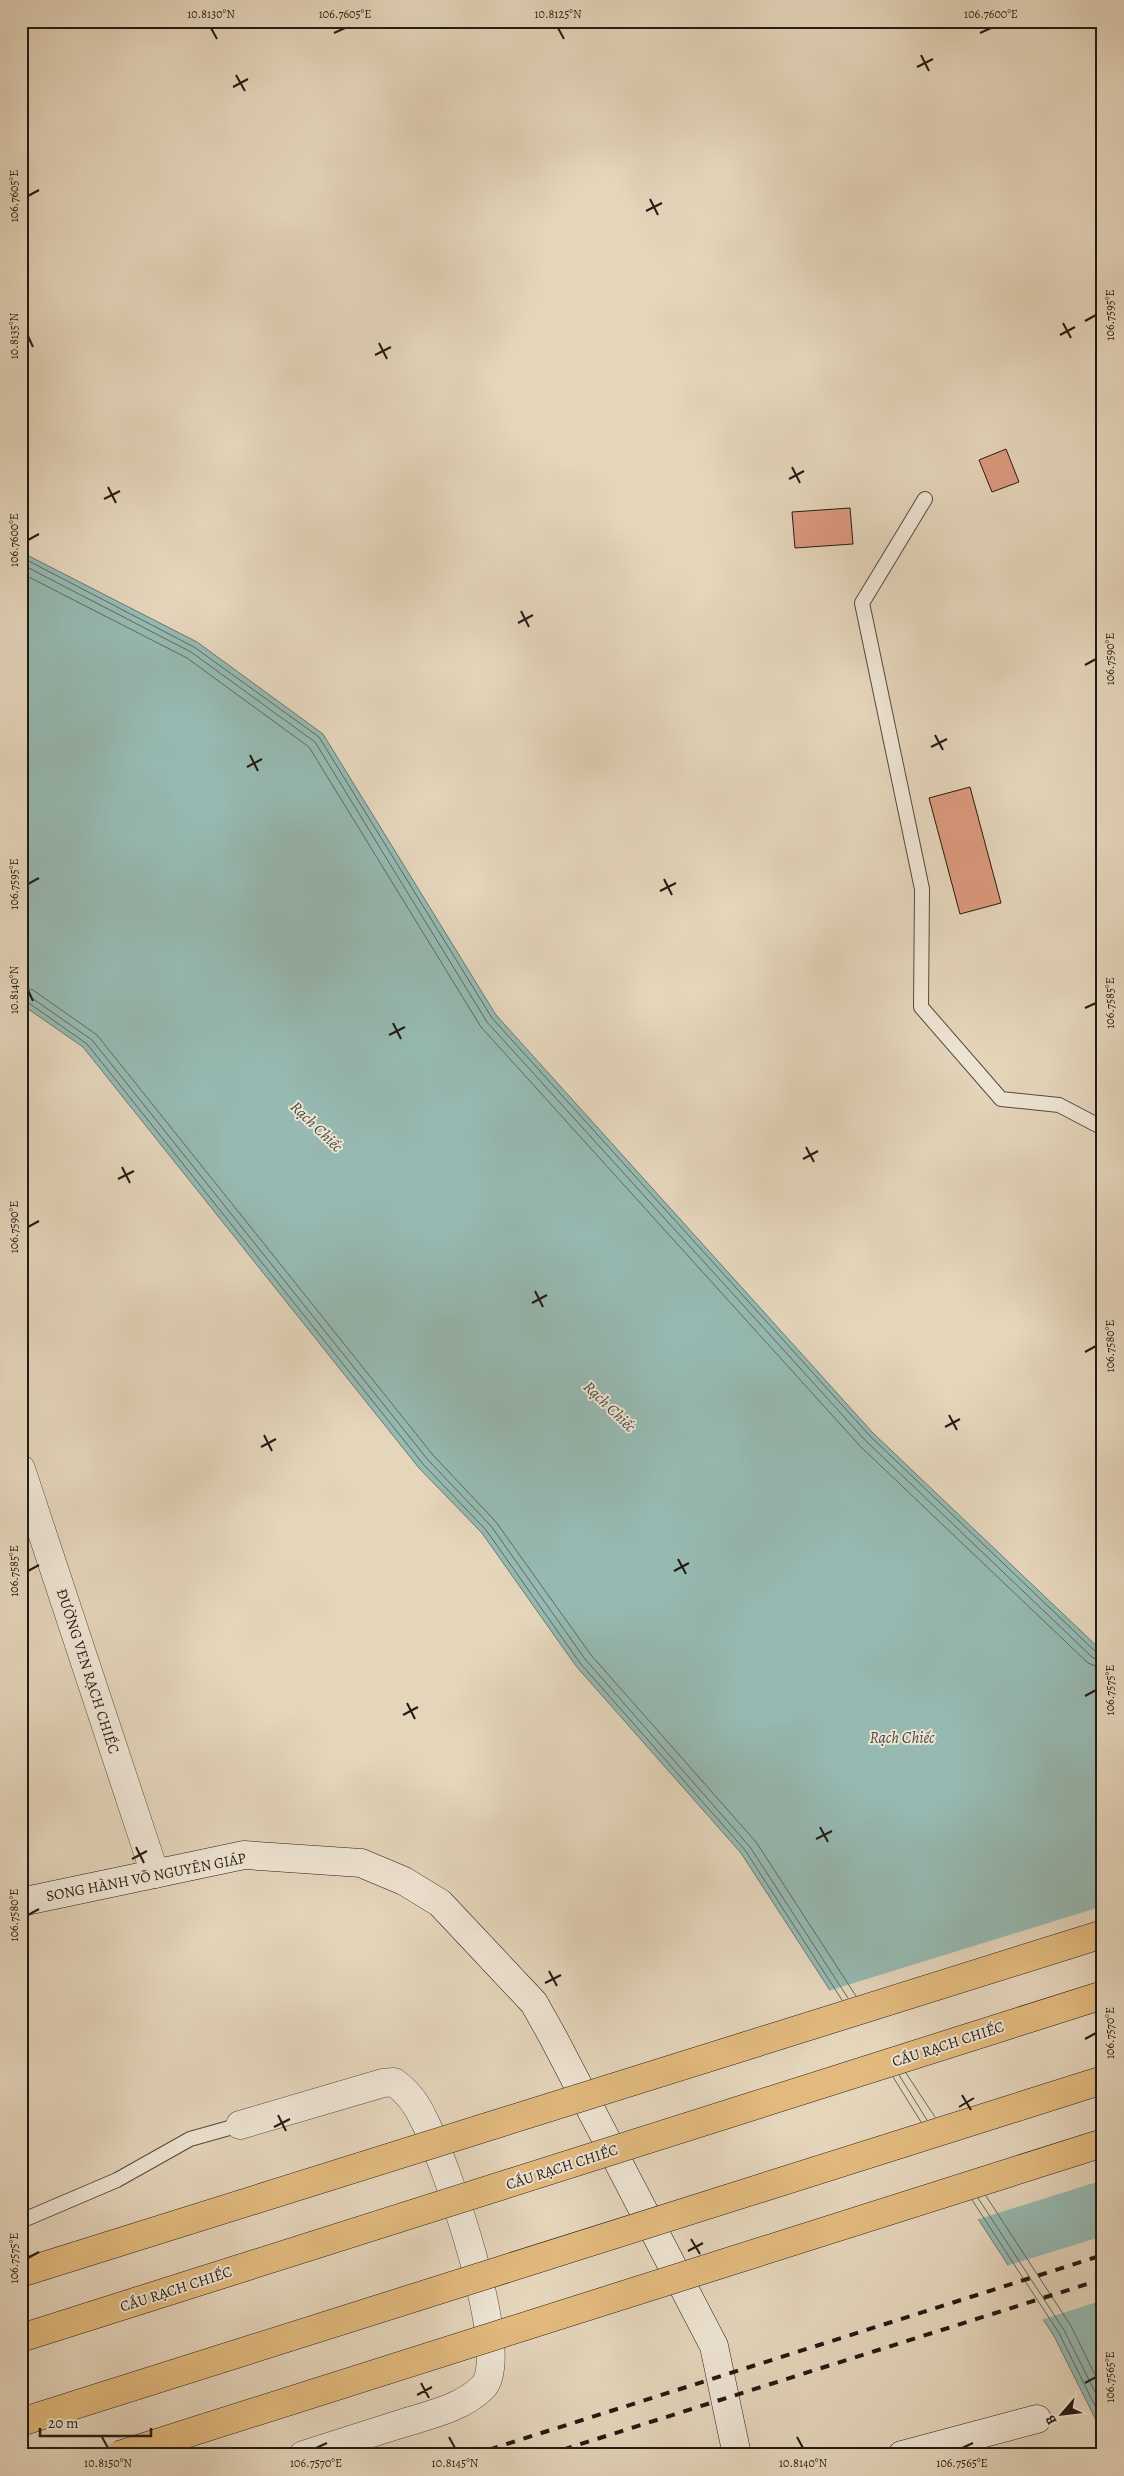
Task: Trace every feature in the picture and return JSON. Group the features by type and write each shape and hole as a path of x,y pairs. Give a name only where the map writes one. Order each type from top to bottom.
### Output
{"highway":[{"path":"21,2273 1103,1934"},
{"name":"CẦU RẠCH CHIẾC","path":"21,2338 1103,1995"},
{"path":"21,2422 1103,2080"},
{"path":"118,2455 1103,2143"}],"main road":[{"name":"ĐƯỜNG VEN RẠCH CHIẾC","path":"21,1469 156,1874"},
{"name":"SONG HÀNH VÕ NGUYÊN GIÁP","path":"21,1902 244,1855 362,1863 404,1881 440,1903 534,2003 714,2346 737,2455"},
{"path":"240,2125 383,2083 394,2082 407,2091 425,2120 440,2155 477,2269 487,2315 491,2357 490,2374 484,2386 469,2398 446,2409 303,2455"},
{"path":"902,2455 1037,2419"}],"lane":[{"path":"925,499 862,603 922,888 921,1007 1001,1099 1059,1105 1103,1128"},
{"path":"21,2221 116,2180 190,2139 240,2125"}],"water":[{"name":"Rạch Chiếc","path":"21,552 197,642 323,734 496,1015 873,1433 1103,1652 1103,2434 1054,2336 741,1853 576,1666 482,1533 419,1468 83,1047 21,1004"}],"pier":[{"path":"1103,1906 1103,2180 976,2220 828,1991"},
{"path":"1103,2236 1103,2300 1041,2320 1006,2266"}],"building":[{"path":"1006,449 1019,482 992,492 979,460"},
{"path":"850,508 853,544 795,548 792,512"},
{"path":"970,787 1001,903 960,914 929,798"}],"railway":[{"path":"472,2455 1103,2255"},
{"path":"546,2455 1103,2279"}]}
